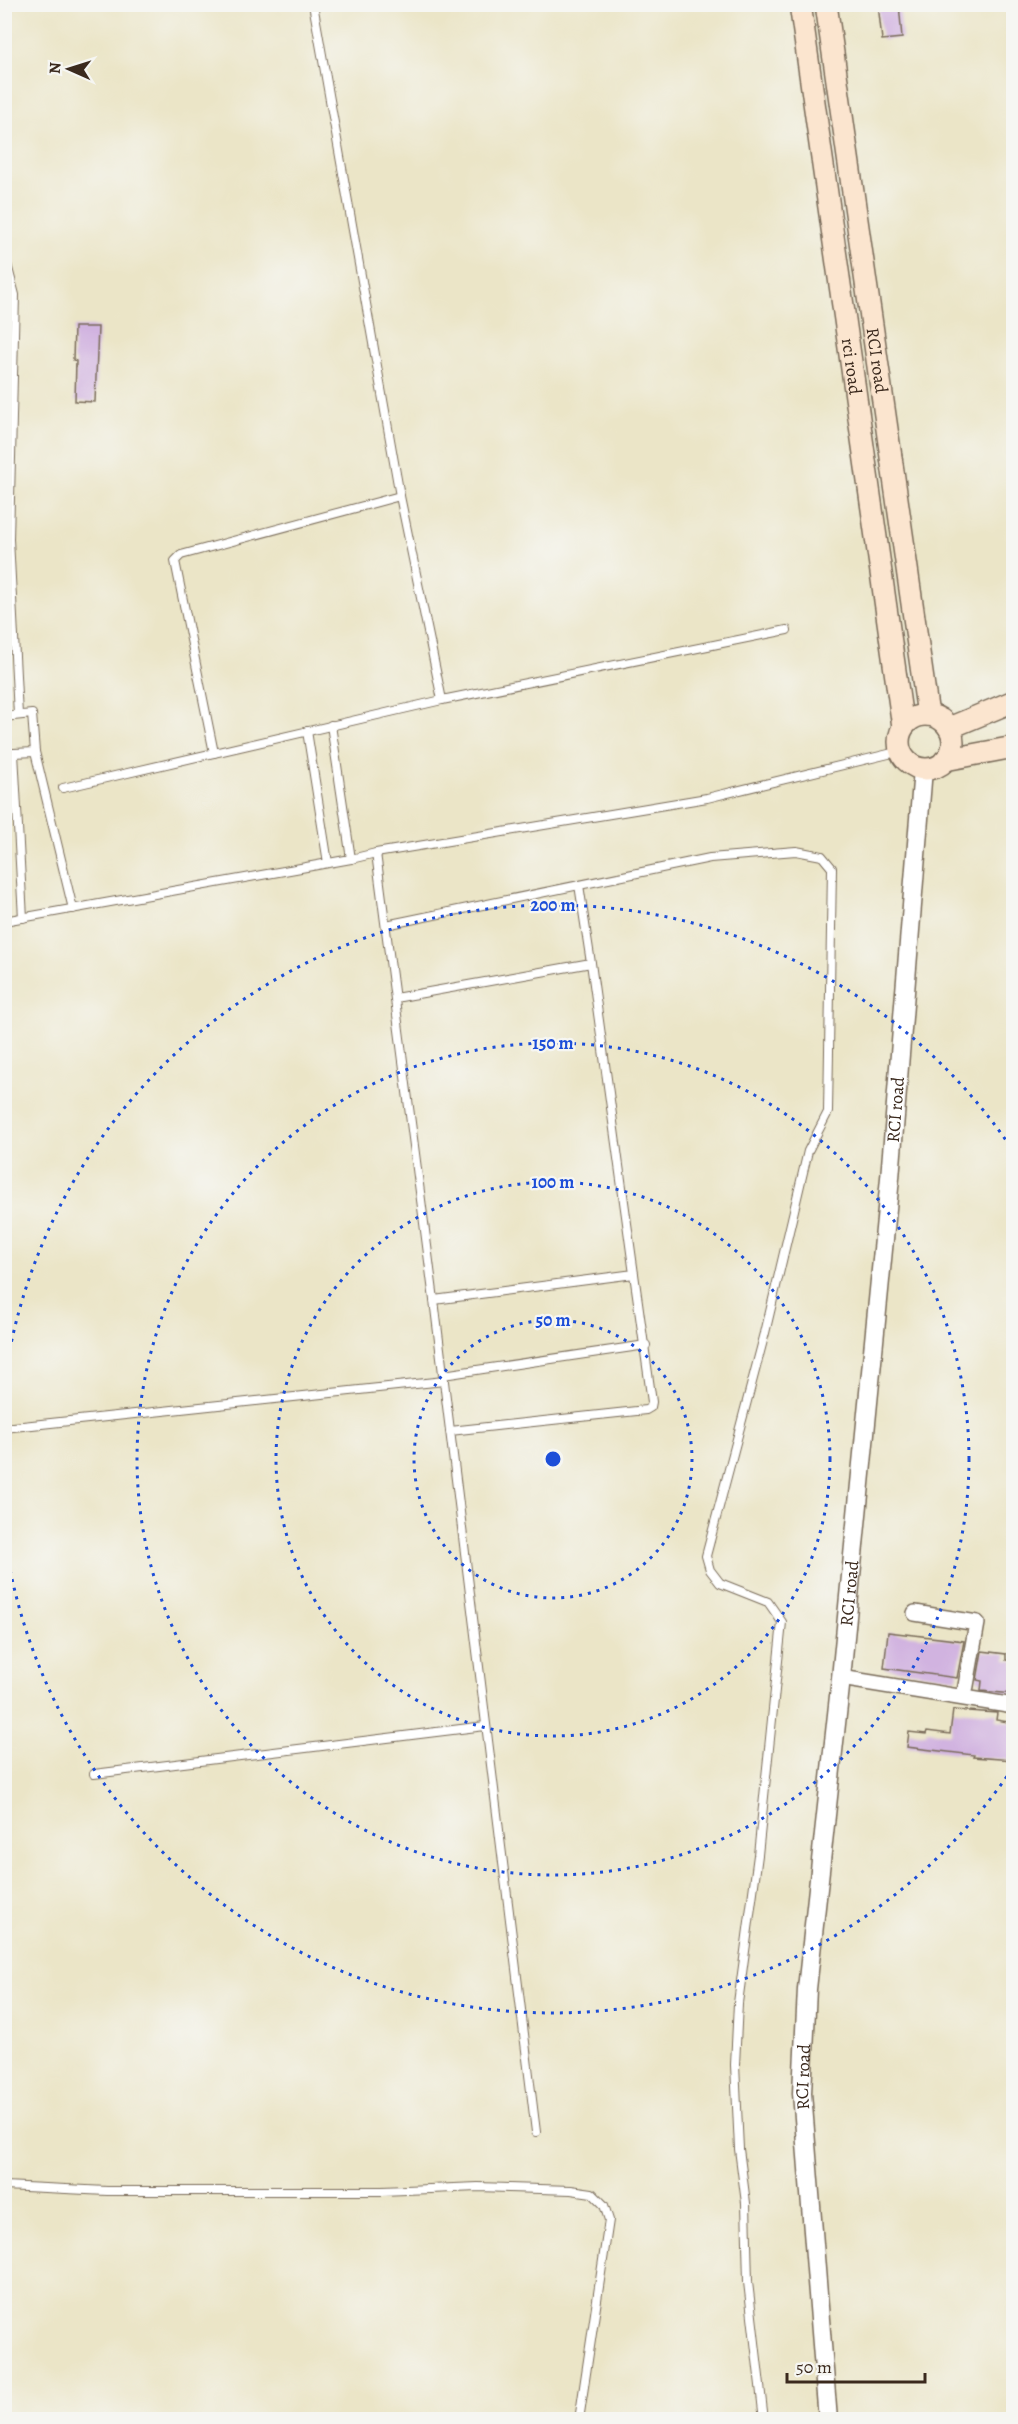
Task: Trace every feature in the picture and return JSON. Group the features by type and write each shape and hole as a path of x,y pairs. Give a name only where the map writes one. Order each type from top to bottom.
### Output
{"main road":[{"name":"rci road","path":"800,4 903,727"},
{"name":"RCI road","path":"826,4 928,715"},
{"path":"949,728 1014,701"},
{"path":"945,760 952,746 949,728 944,722 928,715 918,716 903,727 899,743 901,752 912,765 923,769 937,766 945,760 1014,747"}],"street":[{"name":"RCI road","path":"828,2420 802,2094 807,1989 841,1678 890,1178 923,769"},
{"path":"915,1613 978,1623 964,1697"},
{"path":"841,1678 1014,1706"}],"lane":[{"path":"313,4 400,496 442,700"},
{"path":"4,253 15,295 7,539 18,715"},
{"path":"214,753 175,561 181,555 400,496"},
{"path":"63,788 442,700 787,630"},
{"path":"4,717 33,714 35,752 73,909"},
{"path":"332,725 351,859"},
{"path":"307,731 328,863"},
{"path":"4,755 35,752"},
{"path":"4,921 376,853 707,798 901,752"},
{"path":"14,753 23,918"},
{"path":"386,926 710,858 796,851 822,856 832,868 828,1112 808,1151 768,1321 706,1556 710,1570 720,1583 768,1602 782,1622 758,1855 738,2003 735,2066 746,2203 748,2282 764,2420"},
{"path":"376,853 434,1300 536,2132"},
{"path":"450,1431 646,1410 651,1407 645,1345 579,885"},
{"path":"395,998 591,963"},
{"path":"434,1300 634,1274"},
{"path":"4,1428 443,1378 645,1345"},
{"path":"94,1774 485,1726"},
{"path":"4,2186 106,2191 382,2191 478,2187 571,2190 592,2193 604,2205 609,2220 579,2420"}],"building":[{"path":"878,4 899,4 902,38 882,40"},
{"path":"74,327 98,327 95,402 75,401"},
{"path":"888,1632 964,1641 957,1678 884,1668"},
{"path":"982,1651 1006,1654 1006,1660 1014,1661 1014,1694 981,1691 982,1681 977,1680"},
{"path":"953,1710 997,1713 996,1720 1014,1723 1014,1760 973,1757 974,1755 907,1747 909,1732 926,1734 927,1731 950,1734"}]}
